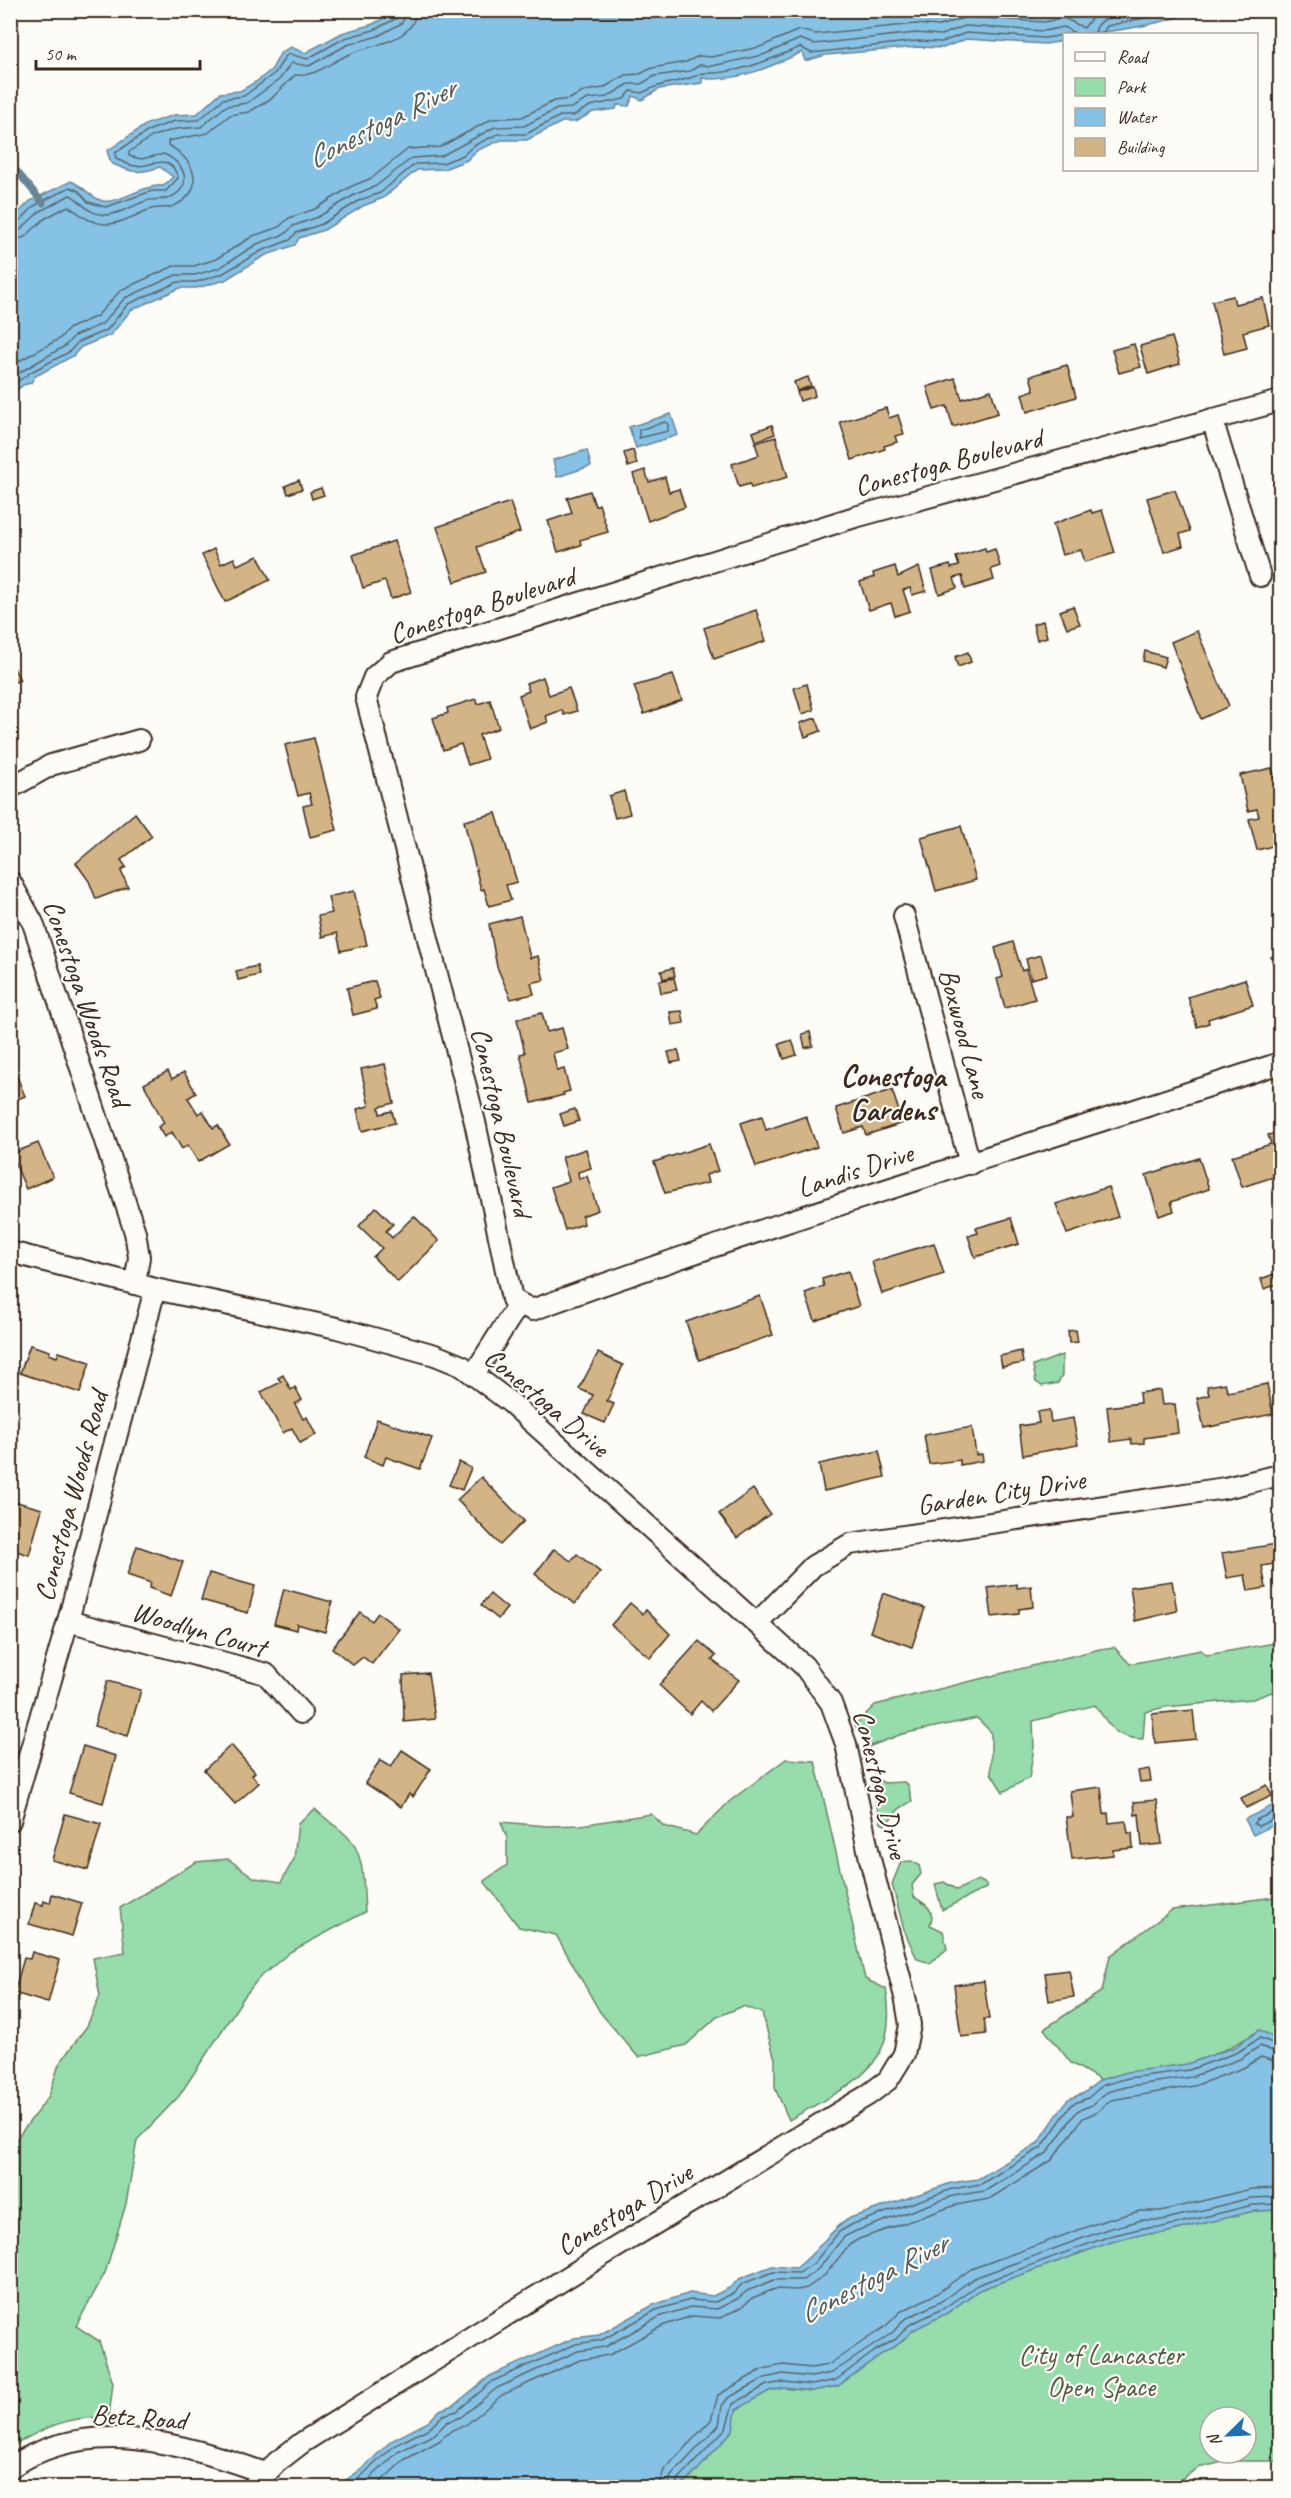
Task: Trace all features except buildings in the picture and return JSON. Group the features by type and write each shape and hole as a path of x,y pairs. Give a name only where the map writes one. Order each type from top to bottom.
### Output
{"street":[{"name":"Conestoga Boulevard","path":"519,1305 512,1299 475,1122 370,722 366,697 374,677 391,662 729,554 1281,401"},
{"path":"1212,419 1260,576"},
{"path":"10,788 51,765 139,740"},
{"name":"Conestoga Woods Road","path":"10,881 33,923 135,1232 140,1257 135,1284"},
{"name":"Boxwood Lane","path":"904,916 970,1164"},
{"name":"Landis Drive","path":"519,1305 532,1310 671,1260 865,1195 970,1164 1281,1063"},
{"name":"Conestoga Drive","path":"10,1252 155,1289 337,1328 435,1355 474,1374 511,1402 804,1666 821,1687 831,1703 846,1744 870,1859 906,2001 908,2042 897,2067 888,2080 868,2095 429,2362 303,2442 258,2480"},
{"name":"Conestoga Woods Road","path":"10,1821 68,1622 155,1289"},
{"path":"474,1374 519,1305"},
{"name":"Garden City Drive","path":"757,1623 813,1566 850,1544 1225,1488 1281,1475"},
{"name":"Woodlyn Court","path":"68,1622 266,1674 301,1713"},
{"name":"Betz Road","path":"10,2468 47,2448 80,2439 106,2438 197,2449 258,2480"}],"green space":[{"path":"1062,1355 1062,1375 1058,1383 1042,1386 1036,1382 1033,1366"},
{"path":"1280,1642 1280,1689 1253,1699 1165,1707 1145,1712 1143,1739 1119,1734 1109,1725 1095,1705 1033,1721 1034,1747 1029,1778 1003,1792 991,1773 991,1732 977,1718 902,1734 868,1747 855,1725 875,1705 1100,1649 1114,1647 1130,1664 1201,1650 1207,1655"},
{"path":"786,1759 815,1761 865,1979 886,1989 889,2016 885,2039 877,2057 865,2072 850,2085 789,2120 775,2088 775,2059 762,2013 743,2006 717,2017 686,2045 638,2057 600,2012 556,1935 519,1927 484,1881 507,1865 507,1838 501,1822 547,1826 581,1825 651,1814 664,1826 696,1835 730,1801"},
{"path":"874,1777 884,1783 904,1782 908,1785 912,1801 899,1809 885,1825 881,1823 872,1786"},
{"path":"315,1809 347,1836 358,1852 361,1862 365,1912 290,1952 258,1979 179,2096 137,2140 126,2204 105,2273 76,2326 99,2341 113,2383 109,2417 81,2418 57,2424 11,2447 11,2146 49,2096 59,2064 87,2026 100,1996 93,1958 125,1952 120,1908 196,1862 228,1859 255,1878 281,1882 294,1859 298,1823"},
{"path":"911,1861 919,1865 921,1874 912,1885 914,1897 931,1911 930,1925 943,1931 947,1949 930,1963 917,1959 904,1930 892,1884 901,1862"},
{"path":"978,1880 986,1884 986,1888 942,1910 935,1884 944,1882 957,1890"},
{"path":"1280,1889 1280,2041 1260,2030 1225,2050 1188,2064 1100,2080 1071,2063 1044,2029 1102,1991 1110,1956 1172,1910 1275,1897"},
{"name":"City of Lancaster Open Space","path":"1280,2210 1280,2461 1258,2461 1258,2405 1198,2405 1198,2465 1210,2465 1198,2468 1167,2488 678,2488 695,2473 733,2430 735,2410 769,2391 784,2388 812,2391 838,2386 900,2343 913,2330 947,2313 979,2290 1111,2242 1144,2234 1164,2233 1254,2211"}],"water":[{"name":"Conestoga River","path":"398,10 1198,11 1132,28 1063,33 1063,41 1045,44 966,39 943,48 918,47 826,55 805,61 802,52 766,68 740,76 702,78 702,83 659,89 642,100 633,96 629,106 617,105 616,109 593,112 575,122 562,122 527,140 501,140 476,151 467,160 444,169 417,170 383,198 363,206 324,230 299,238 295,245 264,256 225,280 197,288 180,288 131,310 111,335 81,347 73,356 34,377 31,383 23,385 11,395 11,220 30,201 71,181 103,201 116,200 148,188 163,186 173,177 160,167 146,171 130,171 111,163 107,151 147,124 174,115 197,114 220,93 240,91 272,69 281,52 291,47 305,53 342,33 373,24"},
{"path":"671,414 678,435 636,448 629,427"},
{"path":"587,450 591,466 557,477 553,460"},
{"path":"1280,1802 1280,1822 1253,1835 1245,1819"},
{"name":"Conestoga River","path":"1260,2030 1280,2041 1280,2210 1254,2211 1164,2233 1144,2234 1111,2242 979,2290 947,2313 913,2330 900,2343 838,2386 812,2391 784,2388 769,2391 736,2410 733,2430 695,2473 678,2487 336,2487 363,2468 391,2441 428,2422 440,2410 454,2405 490,2376 574,2338 599,2335 653,2305 690,2293 713,2296 731,2287 739,2279 772,2266 796,2268 835,2229 850,2218 951,2183 978,2179 1038,2143 1068,2099 1084,2093 1100,2080 1127,2072 1187,2064 1235,2047"}],"waterway":[{"path":"10,163 43,203"}],"district":[{"name":"Conestoga Gardens","path":"893,1093"}]}
